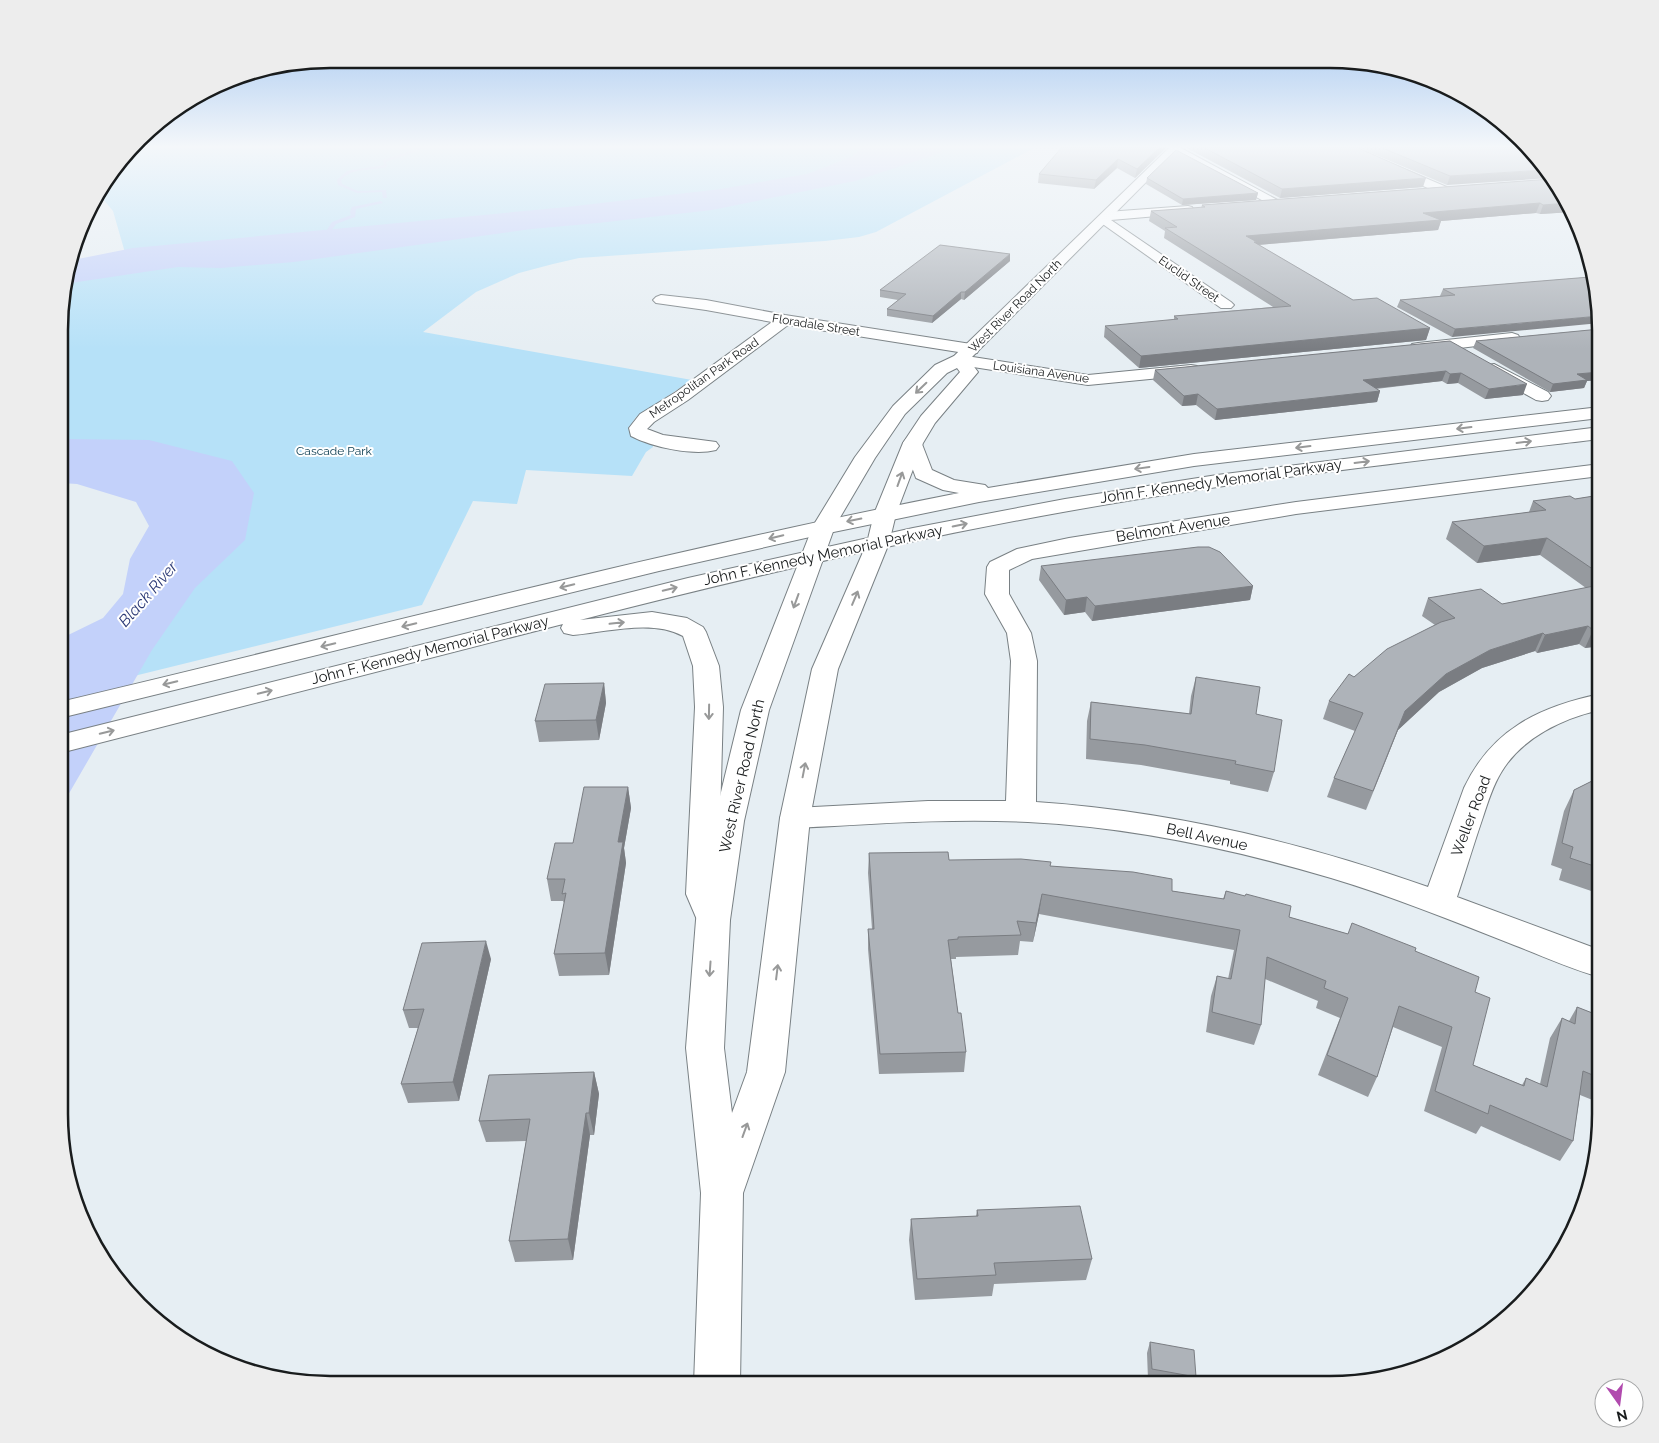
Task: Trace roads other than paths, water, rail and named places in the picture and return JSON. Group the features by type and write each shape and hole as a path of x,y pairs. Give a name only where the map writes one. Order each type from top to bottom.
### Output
{"main road":[{"name":"West River Road North","path":"717,1376 722,1193 705,1048 713,920 729,821 755,710 824,526 865,457 899,410 941,369 965,355 1109,214"},
{"path":"1105,218 1143,214"},
{"name":"Euclid Street","path":"1105,218 1226,305"},
{"name":"Floradale Street","path":"661,300 706,305 965,355"},
{"name":"Metropolitan Park Road","path":"709,446 646,436 638,432 638,428 647,418 682,396 785,320"},
{"path":"1428,332 1542,396"},
{"path":"1403,349 1530,336"},
{"name":"West River Road North","path":"722,1193 766,1072 795,818 825,669 878,543 885,514 913,443 928,420 969,372 965,355"},
{"name":"Louisiana Avenue","path":"965,355 1088,380 1203,369"},
{"name":"John F. Kennedy Memorial Parkway","path":"68,708 632,570 885,514 1132,469 1592,413"},
{"name":"John F. Kennedy Memorial Parkway","path":"68,742 653,593 812,555 985,520 1157,489 1592,434"},
{"path":"913,443 923,474 950,486 1000,492"},
{"name":"Belmont Avenue","path":"1022,812 1024,661 1019,633 998,594 998,567 1025,554 1069,545 1286,510 1592,471"},
{"path":"465,642 652,619 678,623 694,632 706,666 709,707 702,894 713,920"},
{"name":"Weller Road","path":"1438,904 1477,792 1491,766 1502,751 1516,738 1550,718 1592,704"},
{"name":"Bell Avenue","path":"795,818 940,810 1022,812 1130,822 1199,834 1270,850 1344,871 1592,961"}],"water":[{"path":"489,214 674,214 531,229 294,262 221,268 178,267 72,283 77,259 133,248"},
{"name":"Black River","path":"68,439 149,440 232,461 254,493 245,540 195,588 152,650 68,795 68,635 103,618 123,594 130,559 149,526 136,502 77,484 68,483"}],"waterway":[{"path":"323,239 334,223 353,216 353,214"}],"park label":[{"name":"Cascade Park","path":"334,451"}]}
